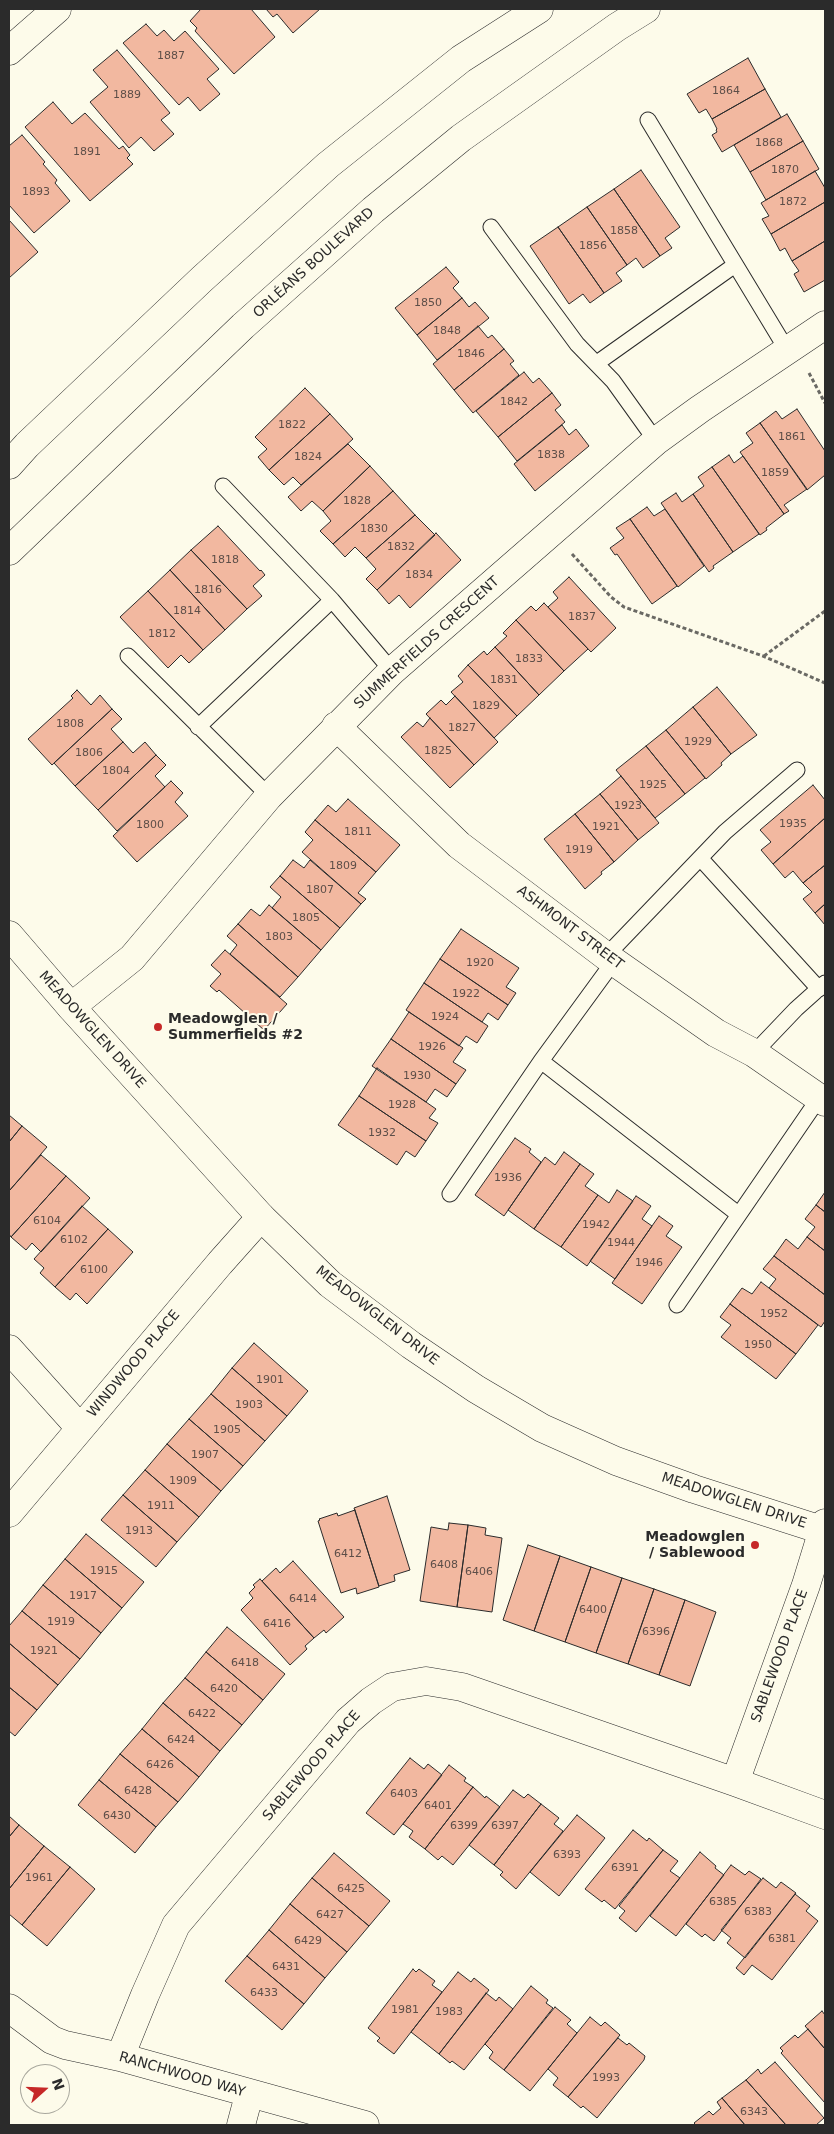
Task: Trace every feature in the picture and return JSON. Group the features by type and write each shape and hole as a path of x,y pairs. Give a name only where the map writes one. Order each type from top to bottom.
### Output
{"street":[{"path":"9,51 57,9"},
{"path":"9,465 27,445 202,279 328,165 461,60 539,9"},
{"name":"ORLÉANS BOULEVARD","path":"9,552 243,326 308,266 380,204 461,138 646,9"},
{"name":"SUMMERFIELDS CRESCENT","path":"71,1007 132,958 269,796 392,671 551,531 656,442 700,408 825,325"},
{"name":"ASHMONT STREET","path":"336,726 459,845 610,959 716,1033 754,1053 822,1100"},
{"name":"MEADOWGLEN DRIVE","path":"9,935 71,1007 261,1217 330,1284 411,1346 476,1389 542,1428 616,1461 694,1489 825,1528"},
{"name":"WINDWOOD PLACE","path":"9,1513 261,1217"},
{"path":"9,1348 80,1428"},
{"name":"SABLEWOOD PLACE","path":"735,1782 825,1528"},
{"name":"SABLEWOOD PLACE","path":"120,2057 176,1925 348,1721 370,1700 392,1687 426,1681 462,1688 825,1815"},
{"name":"RANCHWOOD WAY","path":"9,2008 52,2040 65,2045 120,2057 365,2125"},
{"path":"242,2125 249,2094"}],"lane":[{"path":"648,120 787,350"},
{"path":"491,228 577,344 597,362 613,381 656,442"},
{"path":"597,362 735,265"},
{"path":"223,486 332,600 392,671"},
{"path":"198,727 332,600"},
{"path":"128,656 269,796"},
{"path":"450,1194 610,959 725,832 797,770"},
{"path":"701,859 822,986 796,1009 754,1053"},
{"path":"540,1061 738,1214"},
{"path":"677,1305 738,1214 822,1100"}],"path":[{"path":"551,531 611,597 624,607 763,656 825,683"},
{"path":"763,656 825,611"}],"building":[{"path":"201,9 251,9 275,37 234,74 195,31 197,28 190,21"},
{"path":"266,9 320,9 293,33 277,14 273,17"},
{"path":"146,24 157,36 164,30 174,41 185,31 219,69 207,79 220,94 200,111 188,97 179,105 123,43"},
{"path":"117,50 170,113 161,120 174,134 154,151 141,137 129,148 90,102 108,87 93,70"},
{"path":"748,58 765,89 712,119 706,109 699,113 687,94"},
{"path":"765,89 781,117 722,152 712,135 717,132 717,129 712,119"},
{"path":"53,102 72,124 85,113 119,149 123,146 130,155 127,158 133,164 90,201 25,127"},
{"path":"787,114 803,141 750,172 734,145"},
{"path":"22,135 45,162 43,164 57,180 55,183 70,201 34,233 9,205 9,146"},
{"path":"803,141 819,169 766,200 750,172"},
{"path":"641,170 680,227 665,238 672,248 660,256 614,189"},
{"path":"815,171 825,188 825,202 771,234 762,219 769,216 761,203"},
{"path":"614,189 660,256 643,268 636,258 627,265 587,207"},
{"path":"825,202 825,241 792,261 785,248 780,251 771,234"},
{"path":"587,207 627,265 616,273 622,281 604,293 558,227"},
{"path":"9,220 38,252 9,278"},
{"path":"558,227 604,293 590,303 583,294 569,304 530,246"},
{"path":"825,241 825,280 804,292 794,274 799,271 792,261"},
{"path":"446,267 459,282 453,288 462,298 417,335 395,308"},
{"path":"462,298 469,307 475,302 489,318 437,360 417,335"},
{"path":"478,326 488,338 492,335 504,349 454,390 433,364"},
{"path":"504,349 514,361 510,364 519,375 473,413 454,390"},
{"path":"524,372 533,383 539,378 552,393 498,437 476,411"},
{"path":"305,388 330,414 269,470 258,457 267,449 255,437"},
{"path":"552,393 561,405 555,410 565,422 517,461 498,437"},
{"path":"797,409 825,451 825,475 807,490 760,423 776,411 782,419"},
{"path":"330,414 353,439 301,485 293,477 284,485 269,470"},
{"path":"760,423 807,489 784,505 789,511 784,514 740,452 753,443 746,433"},
{"path":"562,425 569,435 576,429 589,446 535,491 514,464"},
{"path":"348,444 370,466 323,511 312,501 301,511 288,497"},
{"path":"729,455 734,463 743,456 784,514 760,535 712,467"},
{"path":"370,466 393,491 333,544 320,531 331,521 323,511"},
{"path":"712,467 759,534 733,552 693,494 704,486 698,477"},
{"path":"393,491 415,515 366,558 355,547 345,557 333,544"},
{"path":"676,493 682,502 693,494 733,552 713,566 714,568 709,572 661,503"},
{"path":"647,507 654,516 665,509 704,566 678,587 630,519"},
{"path":"415,515 435,535 377,590 366,579 376,569 366,558"},
{"path":"630,519 677,586 652,604 617,554 615,555 610,548 624,538 616,528"},
{"path":"218,526 265,575 253,586 262,596 247,609 191,550"},
{"path":"436,533 461,560 410,608 399,595 389,604 377,590"},
{"path":"191,550 247,609 225,630 170,570"},
{"path":"170,570 225,630 203,650 148,591"},
{"path":"569,577 616,628 591,652 548,607 558,598 553,592"},
{"path":"148,591 203,650 189,663 181,655 168,668 120,617"},
{"path":"544,603 588,649 564,671 516,620 531,606 536,611"},
{"path":"516,620 564,671 539,695 495,647 507,636 503,633"},
{"path":"495,647 539,695 517,716 468,665 484,651 487,655"},
{"path":"468,665 517,716 494,738 451,692 463,682 458,676"},
{"path":"717,687 757,735 731,754 693,707"},
{"path":"77,690 91,705 100,695 112,709 52,765 28,739 73,698 71,696"},
{"path":"455,696 498,742 474,765 426,714 441,700 446,705"},
{"path":"693,707 731,754 706,779 666,730"},
{"path":"112,709 122,719 111,729 123,742 75,786 54,763"},
{"path":"430,718 474,765 450,788 401,737 417,722 423,727"},
{"path":"666,730 705,778 685,794 646,746"},
{"path":"123,742 133,753 145,742 156,755 98,810 75,786"},
{"path":"646,746 685,794 655,818 616,770"},
{"path":"156,755 166,765 155,776 165,787 117,831 98,810"},
{"path":"621,776 659,823 638,840 600,794"},
{"path":"171,781 183,793 175,802 188,816 137,862 113,836"},
{"path":"813,785 825,800 825,818 773,864 761,850 771,842 760,830"},
{"path":"600,794 638,840 614,862 575,814"},
{"path":"348,799 400,845 376,872 315,820 328,805 336,812"},
{"path":"575,814 614,862 601,872 602,874 585,889 544,839"},
{"path":"825,818 825,865 803,883 793,871 785,878 773,864"},
{"path":"315,820 376,872 358,893 366,899 361,904 302,852 313,840 305,832"},
{"path":"293,860 304,868 310,860 361,904 340,928 280,876"},
{"path":"825,865 825,904 815,913 803,899 812,892 803,883"},
{"path":"280,876 340,928 321,950 272,908 281,897 270,887"},
{"path":"825,904 825,925 815,913"},
{"path":"269,905 321,950 298,977 238,924 251,909 260,916"},
{"path":"238,924 298,977 280,997 230,954 237,945 227,936"},
{"path":"461,929 519,968 506,987 516,993 508,1005 440,959"},
{"path":"225,950 287,1004 264,1030 219,990 217,992 210,986 221,974 211,965"},
{"path":"440,959 508,1005 498,1020 488,1013 482,1022 424,983"},
{"path":"424,983 488,1026 477,1043 466,1036 459,1046 406,1010"},
{"path":"409,1012 463,1048 453,1062 466,1070 456,1084 391,1039"},
{"path":"391,1039 456,1084 447,1097 435,1089 426,1102 372,1066"},
{"path":"377,1068 436,1109 429,1118 438,1123 426,1141 359,1096"},
{"path":"359,1096 426,1141 415,1157 406,1151 397,1165 338,1125"},
{"path":"9,1115 22,1126 9,1142"},
{"path":"22,1126 47,1147 9,1191 9,1142"},
{"path":"515,1138 531,1149 529,1152 541,1162 504,1216 475,1195"},
{"path":"564,1152 580,1164 534,1229 508,1210 545,1157 555,1165"},
{"path":"41,1155 66,1176 11,1237 9,1234 9,1191"},
{"path":"580,1164 594,1174 585,1186 598,1195 561,1247 534,1229"},
{"path":"66,1176 90,1198 41,1252 32,1243 26,1250 11,1237"},
{"path":"617,1190 633,1201 587,1266 561,1247 598,1195 609,1203"},
{"path":"825,1192 825,1212 816,1205"},
{"path":"636,1196 651,1206 642,1219 652,1226 615,1279 590,1261"},
{"path":"816,1205 825,1212 825,1251 807,1237 815,1227 805,1219"},
{"path":"82,1206 108,1229 55,1287 40,1273 44,1268 34,1259"},
{"path":"659,1216 673,1226 666,1236 682,1247 642,1304 612,1283"},
{"path":"108,1229 133,1252 87,1304 76,1293 70,1300 55,1287"},
{"path":"807,1237 825,1251 825,1295 774,1256 786,1239 798,1249"},
{"path":"774,1256 825,1295 825,1321 821,1327 769,1288 776,1279 763,1269"},
{"path":"761,1282 818,1325 796,1354 730,1304 742,1288 752,1294"},
{"path":"730,1304 796,1354 776,1379 721,1337 731,1325 720,1317"},
{"path":"254,1343 308,1391 287,1416 232,1368"},
{"path":"232,1368 287,1416 265,1441 211,1394"},
{"path":"211,1394 265,1441 243,1466 189,1419"},
{"path":"189,1419 243,1466 221,1491 167,1444"},
{"path":"167,1444 221,1491 199,1517 145,1470"},
{"path":"145,1470 199,1517 177,1542 123,1495"},
{"path":"123,1495 177,1542 156,1567 101,1520"},
{"path":"387,1496 410,1570 394,1575 395,1581 379,1586 354,1508"},
{"path":"355,1510 379,1587 357,1594 356,1588 341,1593 318,1521 337,1513 338,1516"},
{"path":"449,1523 468,1525 457,1607 420,1601 431,1527 448,1530"},
{"path":"468,1525 486,1528 485,1535 502,1538 492,1612 457,1607"},
{"path":"86,1534 144,1582 122,1608 65,1559"},
{"path":"528,1545 560,1556 534,1631 503,1620"},
{"path":"560,1556 591,1567 565,1642 534,1631"},
{"path":"65,1559 122,1608 101,1633 43,1585"},
{"path":"293,1561 344,1617 326,1633 324,1630 314,1638 262,1581 276,1568 280,1573"},
{"path":"591,1567 622,1578 596,1653 565,1642"},
{"path":"622,1578 654,1589 628,1664 596,1653"},
{"path":"260,1579 314,1638 305,1646 307,1649 290,1665 241,1610 253,1598 249,1593 255,1587 253,1585"},
{"path":"43,1585 101,1633 80,1659 22,1611"},
{"path":"654,1589 685,1600 659,1675 628,1664"},
{"path":"685,1600 716,1612 690,1686 659,1675"},
{"path":"22,1611 80,1659 58,1685 9,1643 9,1626"},
{"path":"227,1627 285,1674 263,1700 206,1652"},
{"path":"9,1643 58,1685 37,1710 9,1687"},
{"path":"206,1652 263,1700 242,1725 185,1678"},
{"path":"185,1678 242,1725 220,1751 163,1703"},
{"path":"9,1687 37,1710 15,1736 9,1731"},
{"path":"163,1703 220,1751 199,1777 142,1729"},
{"path":"142,1729 199,1777 178,1802 120,1754"},
{"path":"120,1754 178,1802 156,1827 99,1780"},
{"path":"410,1758 424,1769 428,1764 442,1775 394,1835 366,1813"},
{"path":"449,1765 466,1778 464,1781 473,1787 425,1849 409,1837 413,1831 403,1824"},
{"path":"99,1780 156,1827 135,1853 78,1805"},
{"path":"473,1787 485,1798 486,1796 500,1807 453,1865 442,1856 438,1860 425,1849"},
{"path":"513,1790 524,1798 528,1794 541,1804 494,1865 469,1845"},
{"path":"541,1804 559,1818 554,1824 563,1831 516,1889 500,1875 503,1872 494,1865"},
{"path":"577,1815 605,1838 559,1896 530,1872"},
{"path":"9,1816 19,1825 9,1837"},
{"path":"19,1825 44,1846 9,1889 9,1837"},
{"path":"633,1830 647,1841 649,1838 663,1850 615,1909 585,1889"},
{"path":"44,1846 70,1867 22,1925 9,1914 9,1889"},
{"path":"663,1850 678,1861 670,1871 680,1878 636,1932 619,1918 625,1911 619,1906"},
{"path":"700,1852 724,1875 676,1936 650,1916"},
{"path":"334,1853 390,1901 369,1926 312,1878"},
{"path":"731,1865 745,1875 749,1871 761,1879 714,1941 705,1934 702,1937 686,1924"},
{"path":"70,1867 95,1889 47,1946 22,1925"},
{"path":"312,1878 369,1926 347,1952 290,1904"},
{"path":"763,1878 776,1888 781,1882 796,1893 745,1958 727,1943 731,1938 721,1930"},
{"path":"795,1894 810,1906 806,1911 818,1921 772,1980 752,1965 744,1975 736,1968"},
{"path":"290,1904 347,1952 325,1978 269,1930"},
{"path":"269,1930 325,1978 304,2004 247,1956"},
{"path":"247,1956 304,2004 282,2030 225,1981"},
{"path":"413,1969 416,1972 419,1969 435,1981 432,1985 442,1992 394,2054 377,2041 380,2038 368,2028"},
{"path":"458,1972 471,1982 474,1978 489,1990 439,2054 411,2032"},
{"path":"531,1986 548,2000 546,2003 553,2008 504,2070 489,2058 493,2052 485,2044"},
{"path":"486,1993 496,2001 499,1997 513,2009 464,2070 452,2061 450,2063 439,2054"},
{"path":"555,2007 571,2020 567,2024 577,2033 530,2091 504,2070"},
{"path":"822,2011 825,2015 825,2049 805,2026"},
{"path":"590,2017 601,2026 605,2022 620,2035 568,2097 553,2085 558,2078 548,2069"},
{"path":"808,2029 825,2049 825,2103 781,2053 783,2051 780,2048 795,2035 798,2038"},
{"path":"618,2038 627,2045 629,2043 645,2056 644,2060 597,2118 583,2106 581,2108 568,2097"},
{"path":"775,2062 824,2118 816,2125 786,2125 746,2080 758,2069 761,2074"},
{"path":"746,2080 786,2125 745,2125 722,2098"},
{"path":"722,2098 745,2125 696,2125 694,2123 709,2111 713,2115 721,2108 717,2102"}],"place":[{"name":"Meadowglen / Summerfields #2","path":"158,1027"},
{"name":"Meadowglen / Sablewood","path":"755,1545"}]}
